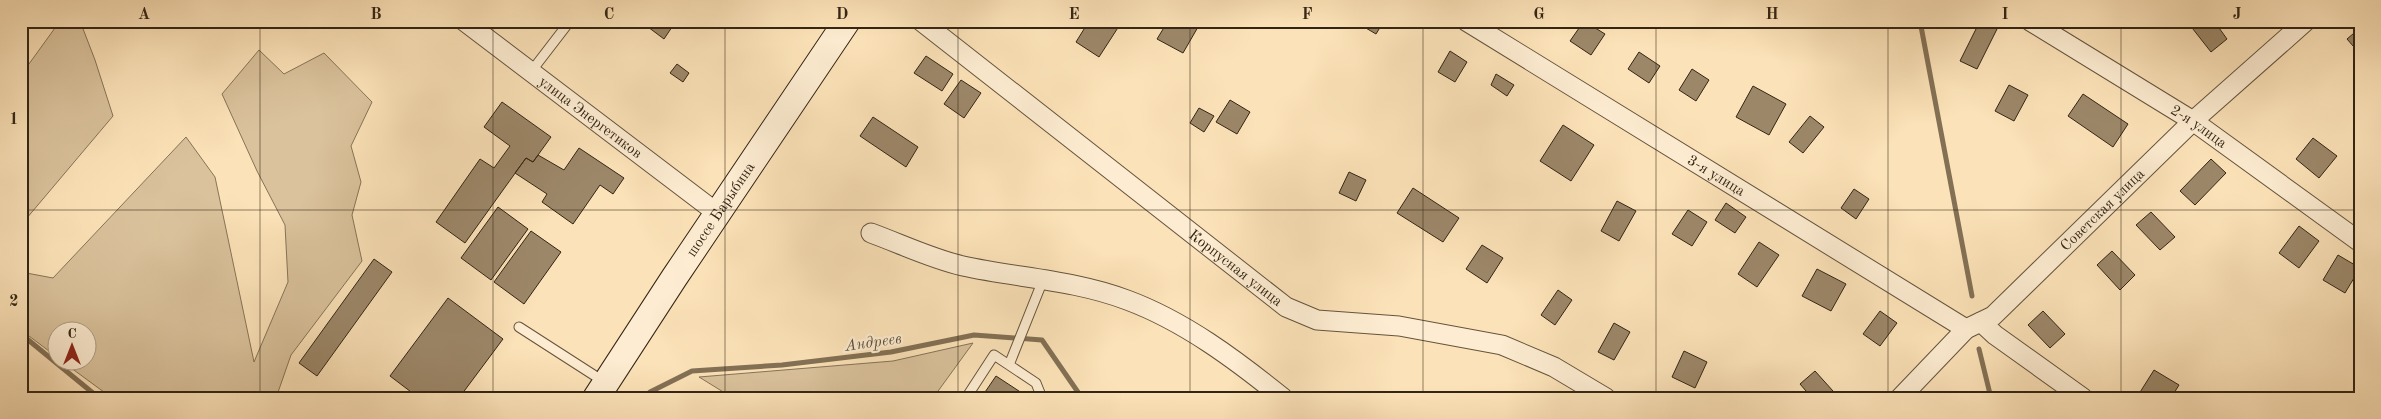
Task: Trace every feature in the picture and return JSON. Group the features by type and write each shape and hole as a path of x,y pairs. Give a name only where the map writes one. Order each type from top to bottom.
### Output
{"main road":[{"name":"шоссе Барыбина","path":"601,390 717,213 846,22"}],"street":[{"name":"улица Энергетиков","path":"464,21 530,73 717,213"},
{"name":"Корпусная улица","path":"920,21 1286,307 1317,320 1399,326 1502,345 1554,367 1606,398"},
{"name":"3-я улица","path":"1466,21 1974,325 1995,335 2083,398"},
{"name":"2-я улица","path":"2030,21 2193,121 2360,242"},
{"name":"Советская улица","path":"1900,398 1974,325 1993,316 2193,121 2306,21"},
{"path":"871,233 962,266 1095,290 1128,300 1166,318 1211,344 1283,398"}],"lane":[{"path":"530,73 570,21"},
{"path":"1009,365 1043,280"},
{"path":"519,327 601,390"},
{"path":"966,398 994,355 1036,382 1042,398"}],"shaded area":[{"path":"60,21 80,21 113,116 21,225 21,75"},
{"path":"259,50 284,74 324,53 372,102 351,146 361,182 352,215 362,261 291,355 276,398 112,398 77,372 98,372 98,322 48,322 48,350 21,330 21,272 53,278 186,137 215,177 254,362 288,282 285,225 257,171 222,94"},
{"path":"973,343 933,398 733,398 699,377 893,361"}],"building":[{"path":"640,21 676,21 664,39"},
{"path":"1089,21 1121,23 1099,57 1076,42"},
{"path":"1168,21 1187,21 1198,27 1183,53 1157,39"},
{"path":"1354,21 1384,21 1376,34"},
{"path":"1584,21 1605,34 1591,55 1570,41"},
{"path":"1980,21 1997,29 1977,69 1960,61"},
{"path":"2192,21 2214,21 2227,39 2211,52 2189,24"},
{"path":"2360,28 2360,54 2347,39"},
{"path":"1450,51 1467,62 1455,82 1438,72"},
{"path":"1639,52 1660,66 1649,83 1628,69"},
{"path":"926,56 953,74 942,91 914,73"},
{"path":"677,64 689,73 683,82 670,73"},
{"path":"1692,69 1709,80 1696,101 1679,90"},
{"path":"1496,74 1514,85 1507,96 1491,85"},
{"path":"961,80 981,93 964,118 944,104"},
{"path":"2009,85 2028,95 2014,121 1995,111"},
{"path":"1753,86 1786,104 1769,135 1736,117"},
{"path":"2083,94 2128,124 2113,147 2068,116"},
{"path":"1230,100 1250,112 1237,134 1216,122"},
{"path":"502,102 551,137 533,162 526,158 465,243 436,222 480,159 494,168 510,146 484,127"},
{"path":"1199,108 1214,116 1204,132 1190,123"},
{"path":"1810,116 1824,127 1803,153 1789,142"},
{"path":"873,117 918,147 906,167 860,136"},
{"path":"1563,125 1594,145 1571,181 1540,161"},
{"path":"2313,138 2337,156 2319,178 2296,159"},
{"path":"579,148 624,178 613,194 600,185 573,224 542,202 547,194 515,173 526,158 533,162 538,155 564,170"},
{"path":"2211,159 2226,173 2195,205 2180,191"},
{"path":"1349,172 1366,180 1356,201 1339,193"},
{"path":"1413,188 1459,218 1443,242 1397,213"},
{"path":"1854,189 1869,199 1856,219 1841,208"},
{"path":"1617,201 1636,211 1619,241 1601,231"},
{"path":"1726,203 1746,217 1735,233 1715,220"},
{"path":"498,207 528,229 491,280 461,258"},
{"path":"1688,210 1707,222 1692,246 1672,234"},
{"path":"2151,212 2175,237 2160,250 2136,225"},
{"path":"2299,226 2319,241 2299,268 2279,253"},
{"path":"531,231 561,252 524,304 494,282"},
{"path":"1759,242 1779,255 1757,287 1738,274"},
{"path":"1482,245 1503,258 1487,283 1466,269"},
{"path":"2112,251 2135,275 2120,290 2097,265"},
{"path":"2338,255 2360,268 2345,293 2323,280"},
{"path":"374,259 392,272 317,376 299,363"},
{"path":"1817,269 1846,284 1831,311 1802,296"},
{"path":"1558,290 1572,300 1555,325 1541,315"},
{"path":"448,298 503,339 459,398 419,398 390,376"},
{"path":"1880,311 1897,323 1880,346 1863,334"},
{"path":"2043,311 2065,334 2050,348 2028,325"},
{"path":"1614,323 1630,332 1614,360 1598,352"},
{"path":"1684,351 1707,362 1695,388 1672,377"},
{"path":"2154,370 2179,385 2171,398 2137,397"},
{"path":"1815,371 1833,391 1825,398 1812,398 1800,384"},
{"path":"996,376 1025,395 1023,398 981,398"}],"waterway":[{"path":"1920,21 1972,296"},
{"name":"Андреев","path":"21,334 99,398"},
{"name":"Андреев","path":"644,398 650,392 692,371 782,365 891,352 974,335 1042,340 1082,398"},
{"path":"1979,349 1991,398"}]}
